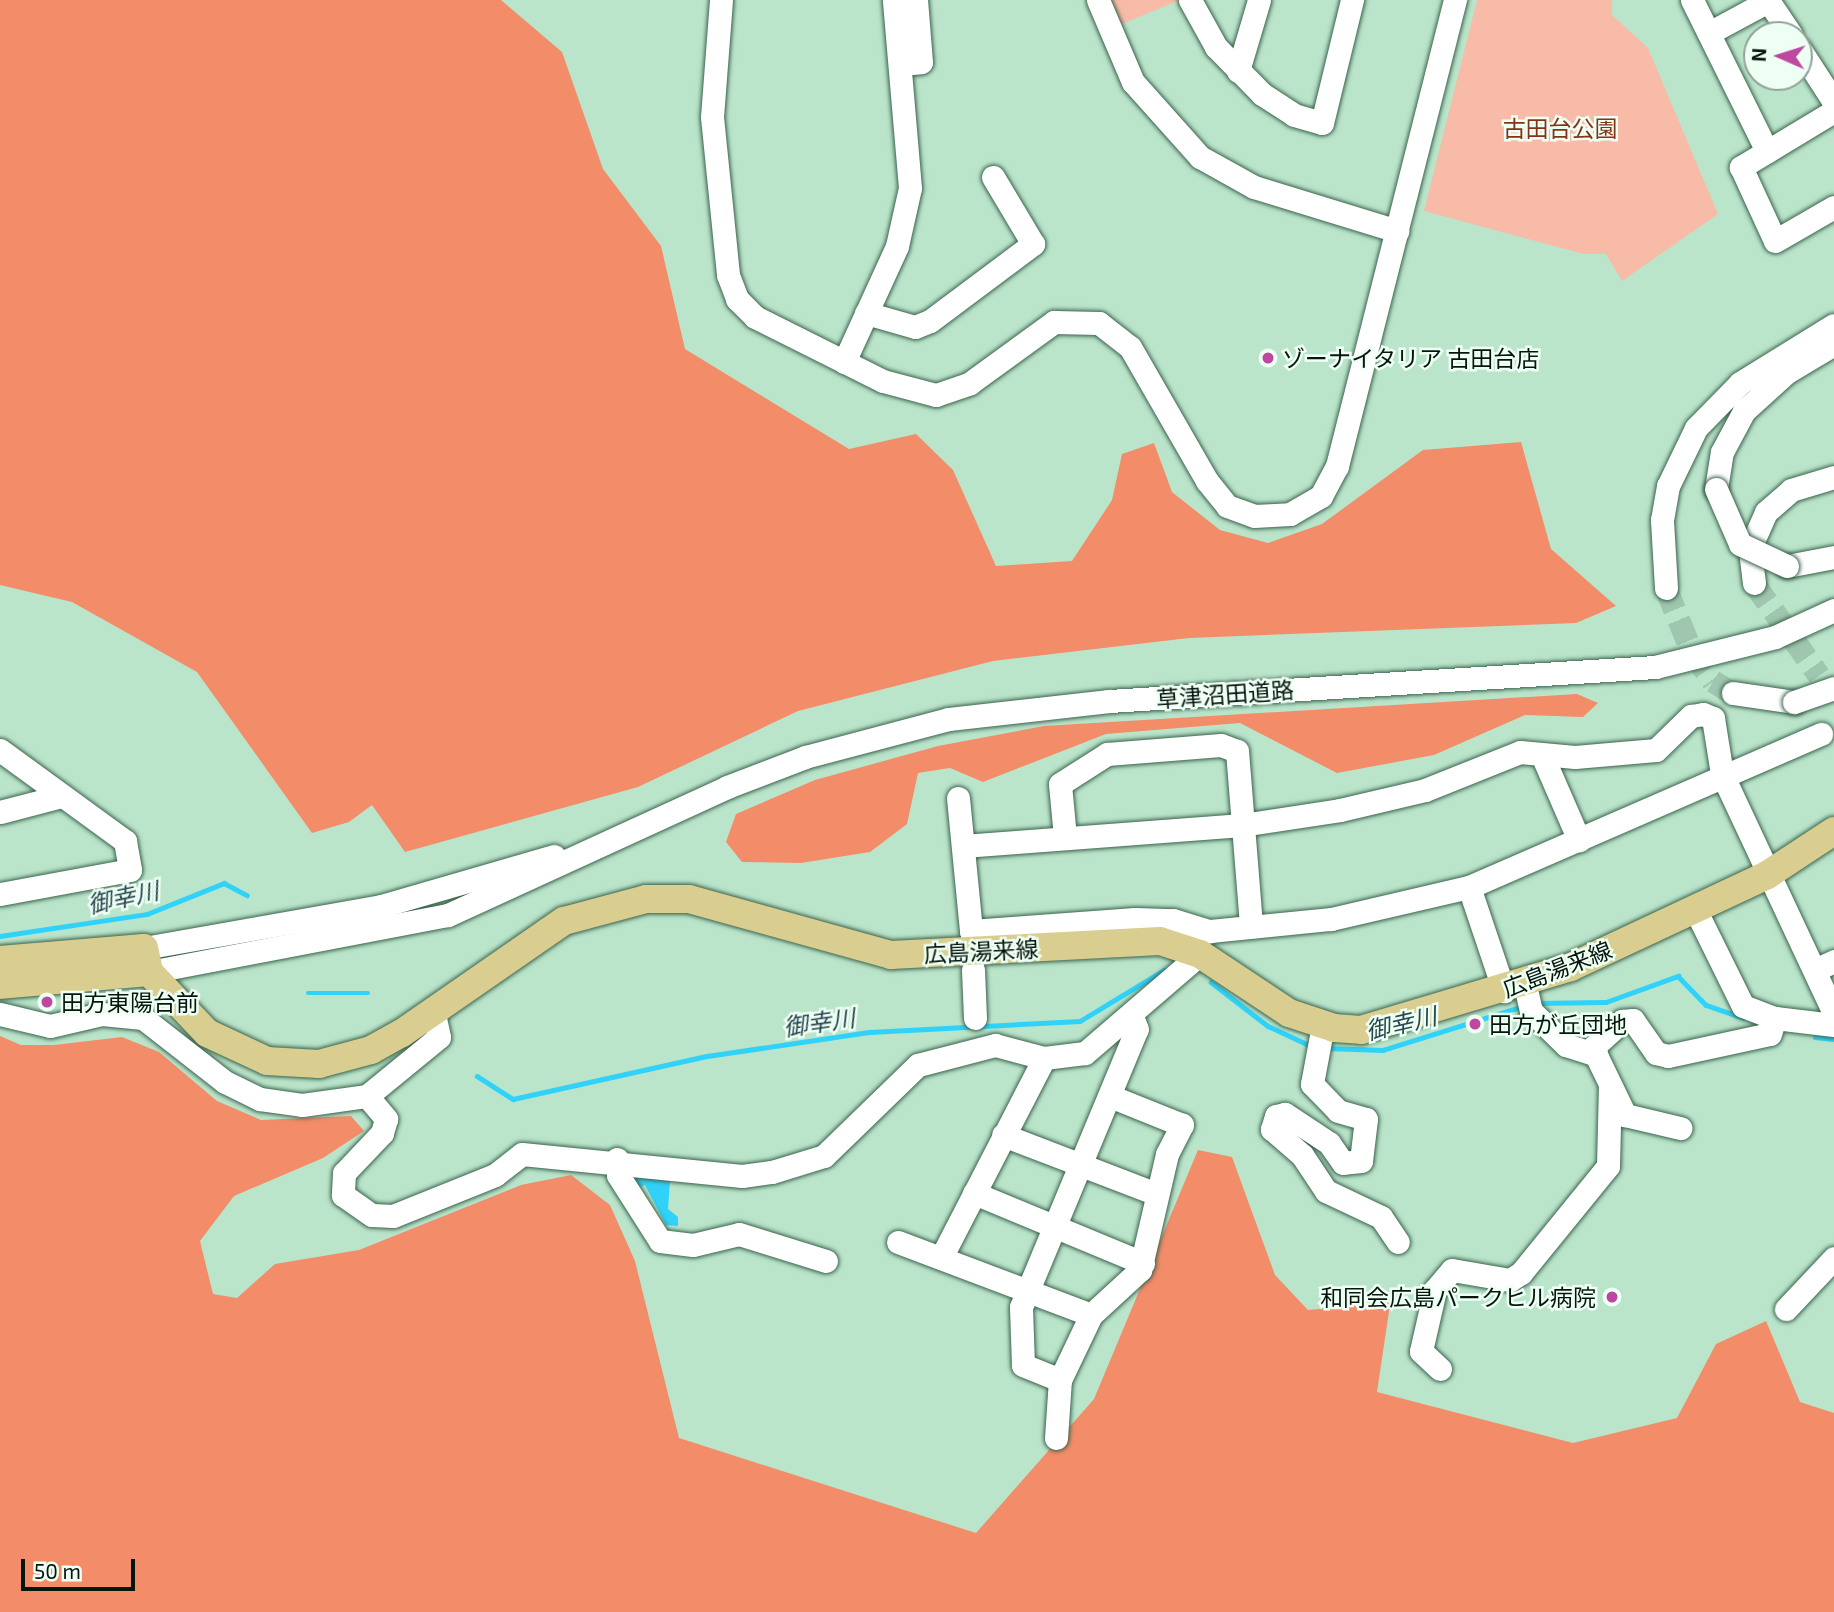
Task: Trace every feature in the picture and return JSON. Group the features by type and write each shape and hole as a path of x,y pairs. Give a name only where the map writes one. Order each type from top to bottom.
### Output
{"main road":[{"name":"広島湯来線","path":"146,960 207,1033 267,1061 345,1059 434,1013 564,921 646,899 721,905 820,940 891,955 1148,940 1200,954 1289,1013 1323,1026 1376,1029 1514,988 1767,875 1834,831"},
{"path":"0,960 146,960"},
{"path":"0,985 146,960"}],"street":[{"path":"721,0 712,117 728,275 737,299 755,317 911,393 936,395 970,383 1054,323 1099,323 1130,348 1207,481 1227,506 1254,516 1290,514 1321,496 1337,466 1455,0"},
{"path":"844,362 897,246 910,188 894,0"},
{"path":"900,64 921,62 916,0"},
{"path":"1098,0 1133,82 1200,157 1254,187 1397,231"},
{"path":"1190,0 1238,71 1294,115 1322,122 1352,0"},
{"path":"1238,71 1259,0"},
{"path":"1692,0 1767,151"},
{"path":"1709,33 1770,1 1782,21"},
{"path":"1813,70 1834,102"},
{"path":"1834,111 1741,167 1774,241 1834,207"},
{"path":"866,313 915,327 930,321 1033,244 993,177"},
{"path":"1666,588 1661,544 1668,486 1696,428 1740,383 1834,325"},
{"path":"1834,344 1787,372 1744,411 1722,452 1716,489 1740,544 1787,566 1834,557"},
{"path":"1754,583 1750,548 1766,512 1791,490 1834,477"},
{"name":"草津沼田道路","path":"146,960 449,915 626,832 805,757 949,719 1109,701 1655,667 1775,637 1834,610"},
{"path":"1733,693 1794,702 1826,682 1834,698"},
{"path":"962,846 1242,825 1425,790 1520,752 1542,755 1656,750 1691,716 1703,714 1713,718 1722,774 1767,875 1824,965 1834,1013"},
{"path":"958,798 971,935 1135,919 1173,920 1210,931 1331,919 1469,887 1722,774 1821,734"},
{"path":"1065,837 1060,784 1107,754 1221,745 1237,751 1251,926"},
{"path":"0,750 125,841 130,870 0,894"},
{"path":"1542,755 1579,840"},
{"path":"0,812 62,796"},
{"path":"1469,887 1514,988 1531,1011 1566,1045 1589,1051 1625,1115 1680,1128"},
{"path":"1695,909 1743,1006 1775,1018 1834,1025"},
{"path":"368,1096 386,1119 382,1133 344,1173 344,1195 353,1207 372,1215 393,1216 495,1175 522,1154 617,1159 742,1176 772,1172 824,1156 918,1065 995,1045 1044,1058 1085,1053 1200,954"},
{"path":"972,970 975,1018"},
{"path":"0,1014 50,1026 102,1014 143,1017 225,1082 260,1099 302,1105 368,1096 439,1037 434,1013"},
{"path":"1060,1380 1023,1364 1027,1292 1083,1164 1136,1029 1131,1014"},
{"path":"1589,1051 1622,1021 1633,1020 1656,1054 1668,1056 1770,1034 1775,1018"},
{"path":"1323,1026 1312,1084 1338,1111 1366,1119 1361,1161 1343,1163 1329,1143 1285,1114 1276,1116 1272,1129 1302,1155 1326,1191 1381,1217 1398,1241"},
{"path":"943,1254 1044,1058"},
{"path":"1440,1369 1421,1351 1435,1290 1460,1269 1510,1280 1521,1273 1608,1166 1610,1085"},
{"path":"1056,1438 1060,1380 1091,1315 1143,1263 1157,1194 1182,1125 1110,1096"},
{"path":"1003,1135 1157,1194"},
{"path":"617,1159 618,1175 660,1241 693,1245 739,1234 826,1261"},
{"path":"974,1193 1057,1224 1143,1263"},
{"path":"898,1242 943,1254 1027,1292 1091,1315"},
{"path":"1786,1309 1834,1258"}],"green space":[{"path":"1109,0 1180,0 1117,26"},
{"name":"古田台公園","path":"1477,0 1612,0 1612,15 1648,48 1718,214 1622,281 1606,254 1584,254 1424,211"}],"shaded area":[{"path":"0,0 501,0 562,52 603,169 661,246 685,349 849,449 916,434 953,470 996,566 1072,561 1112,500 1122,454 1154,443 1172,492 1220,530 1268,543 1322,524 1423,450 1521,442 1551,549 1616,606 1576,623 1189,638 993,661 798,711 638,787 405,852 372,805 349,822 312,833 197,672 72,602 0,585"},
{"path":"1577,694 1598,703 1583,717 1525,715 1434,755 1337,773 1240,723 1106,734 983,782 950,768 918,773 907,824 870,852 801,863 742,862 726,842 736,814 815,780 938,746 1044,726"},
{"path":"0,1036 21,1045 54,1045 122,1037 159,1052 217,1101 261,1120 351,1116 364,1131 323,1158 234,1196 200,1241 213,1294 237,1298 275,1264 359,1250 521,1185 571,1175 610,1205 635,1261 679,1438 976,1533 1094,1399 1198,1150 1232,1157 1275,1275 1308,1310 1349,1306 1370,1291 1391,1298 1377,1392 1573,1443 1677,1418 1716,1344 1766,1321 1800,1402 1834,1413 1834,1612 0,1612"}],"water":[{"path":"631,1175 670,1181 668,1209 678,1217 678,1226 666,1225 645,1185 638,1188"}],"waterway":[{"name":"御幸川","path":"0,936 147,914 224,883 247,895"},
{"name":"御幸川","path":"477,1076 513,1099 707,1056 870,1032 1080,1021 1164,970"},
{"name":"御幸川","path":"1535,1003 1606,1002 1678,976 1706,1005 1743,1018"},
{"name":"御幸川","path":"1211,982 1268,1026 1313,1047"},
{"name":"御幸川","path":"308,993 368,993"},
{"name":"御幸川","path":"1325,1048 1383,1050 1523,1006"},
{"name":"御幸川","path":"1815,1037 1834,1039"}],"tunnel":[{"path":"1754,583 1819,675"},
{"path":"1666,588 1692,652 1713,681 1733,693"}],"place":[{"name":"ゾーナイタリア 古田台店","path":"1268,358"},
{"name":"田方東陽台前","path":"47,1002"},
{"name":"田方が丘団地","path":"1475,1024"},
{"name":"和同会広島パークヒル病院","path":"1612,1297"}]}
